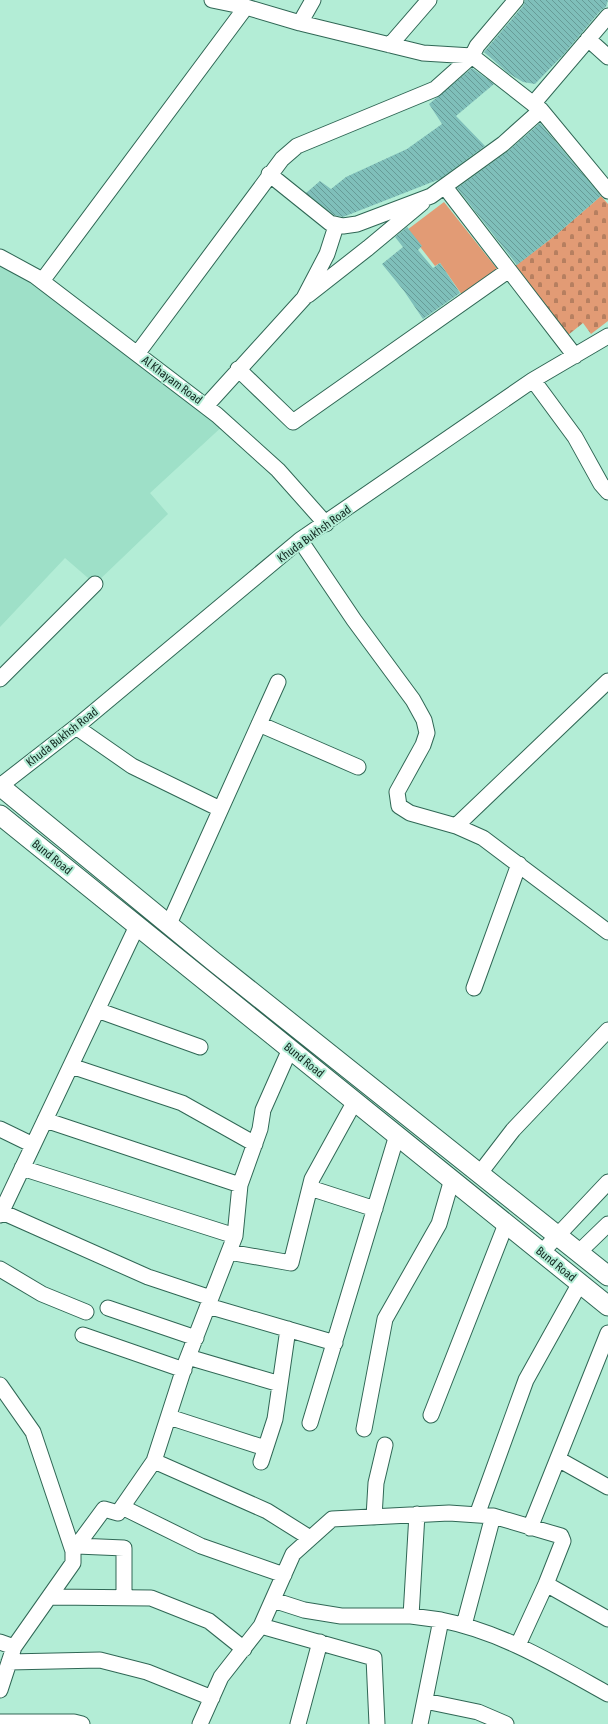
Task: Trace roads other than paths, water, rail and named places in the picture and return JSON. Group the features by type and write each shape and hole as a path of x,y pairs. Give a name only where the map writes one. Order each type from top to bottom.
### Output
{"main road":[{"name":"Bund Road","path":"0,786 169,924 608,1276"},
{"name":"Bund Road","path":"0,815 608,1306"}],"street":[{"path":"212,0 246,7 300,23 423,54 472,56 537,107 608,191"},
{"path":"300,23 313,0"},
{"path":"390,46 429,0"},
{"path":"137,354 269,174 282,159 297,146 435,89 472,56 477,46 516,0"},
{"path":"42,281 246,7"},
{"path":"206,406 304,298 432,196 503,144 537,107 588,39 608,16"},
{"path":"588,39 608,56"},
{"path":"269,174 298,199 336,226 366,222 432,196"},
{"path":"445,187 575,356"},
{"path":"304,298 327,254 336,226"},
{"name":"Al Khayam Road","path":"0,257 42,281 206,406 278,470 326,524"},
{"path":"238,369 293,422 509,270"},
{"name":"Khuda Bukhsh Road","path":"0,786 76,727 300,540 326,524 532,380 608,336"},
{"path":"532,380 575,437 601,484 608,492"},
{"path":"300,540 354,620 413,700 424,720 427,733 423,746 397,792 398,806 410,813 456,826 483,838 608,932"},
{"path":"0,679 95,584"},
{"path":"456,826 608,681"},
{"path":"169,924 278,682"},
{"path":"259,724 358,767"},
{"path":"76,727 132,766 220,809"},
{"path":"474,988 519,864"},
{"path":"137,926 1,1214 210,1302 288,1329 335,1343"},
{"path":"97,1010 200,1047"},
{"path":"480,1173 513,1130 608,1030"},
{"path":"75,1548 104,1509 117,1514 154,1461 186,1363 235,1236 240,1186 260,1129 263,1110 290,1049"},
{"path":"71,1066 182,1103 255,1144"},
{"path":"229,1252 291,1263 312,1179 355,1101"},
{"path":"45,1120 240,1186"},
{"path":"0,1129 33,1145"},
{"path":"310,1423 397,1135"},
{"path":"22,1168 235,1236"},
{"path":"364,1429 385,1319 439,1224 452,1179"},
{"path":"542,1252 608,1182"},
{"path":"310,1188 375,1209"},
{"path":"431,1416 506,1224"},
{"path":"579,1252 608,1224"},
{"path":"0,1268 42,1294 86,1312"},
{"path":"477,1515 526,1380 580,1283"},
{"path":"108,1308 196,1338"},
{"path":"168,1417 263,1455 275,1419 288,1329"},
{"path":"530,1528 608,1333"},
{"path":"83,1335 186,1363 280,1384"},
{"path":"0,1385 32,1432 75,1548 73,1563 50,1597 7,1644 9,1662 0,1690"},
{"path":"374,1517 376,1483 385,1445"},
{"path":"558,1459 608,1486"},
{"path":"154,1461 267,1511 310,1538"},
{"path":"122,1507 201,1546 284,1575"},
{"path":"200,1724 222,1678 261,1626 293,1554 332,1519 449,1513 493,1516 563,1538 546,1584 518,1645"},
{"path":"411,1616 417,1514"},
{"path":"464,1625 493,1516"},
{"path":"75,1548 124,1548 124,1598"},
{"path":"546,1584 608,1619"},
{"path":"50,1597 151,1598 209,1621 244,1648"},
{"path":"273,1600 304,1610 341,1616 411,1616 464,1625 518,1645 608,1694"},
{"path":"420,1724 441,1620"},
{"path":"261,1626 374,1658 377,1724"},
{"path":"298,1724 320,1642"},
{"path":"9,1662 100,1660 147,1672 212,1698"},
{"path":"425,1701 478,1712 506,1724"},
{"path":"0,1722 81,1724"}]}
